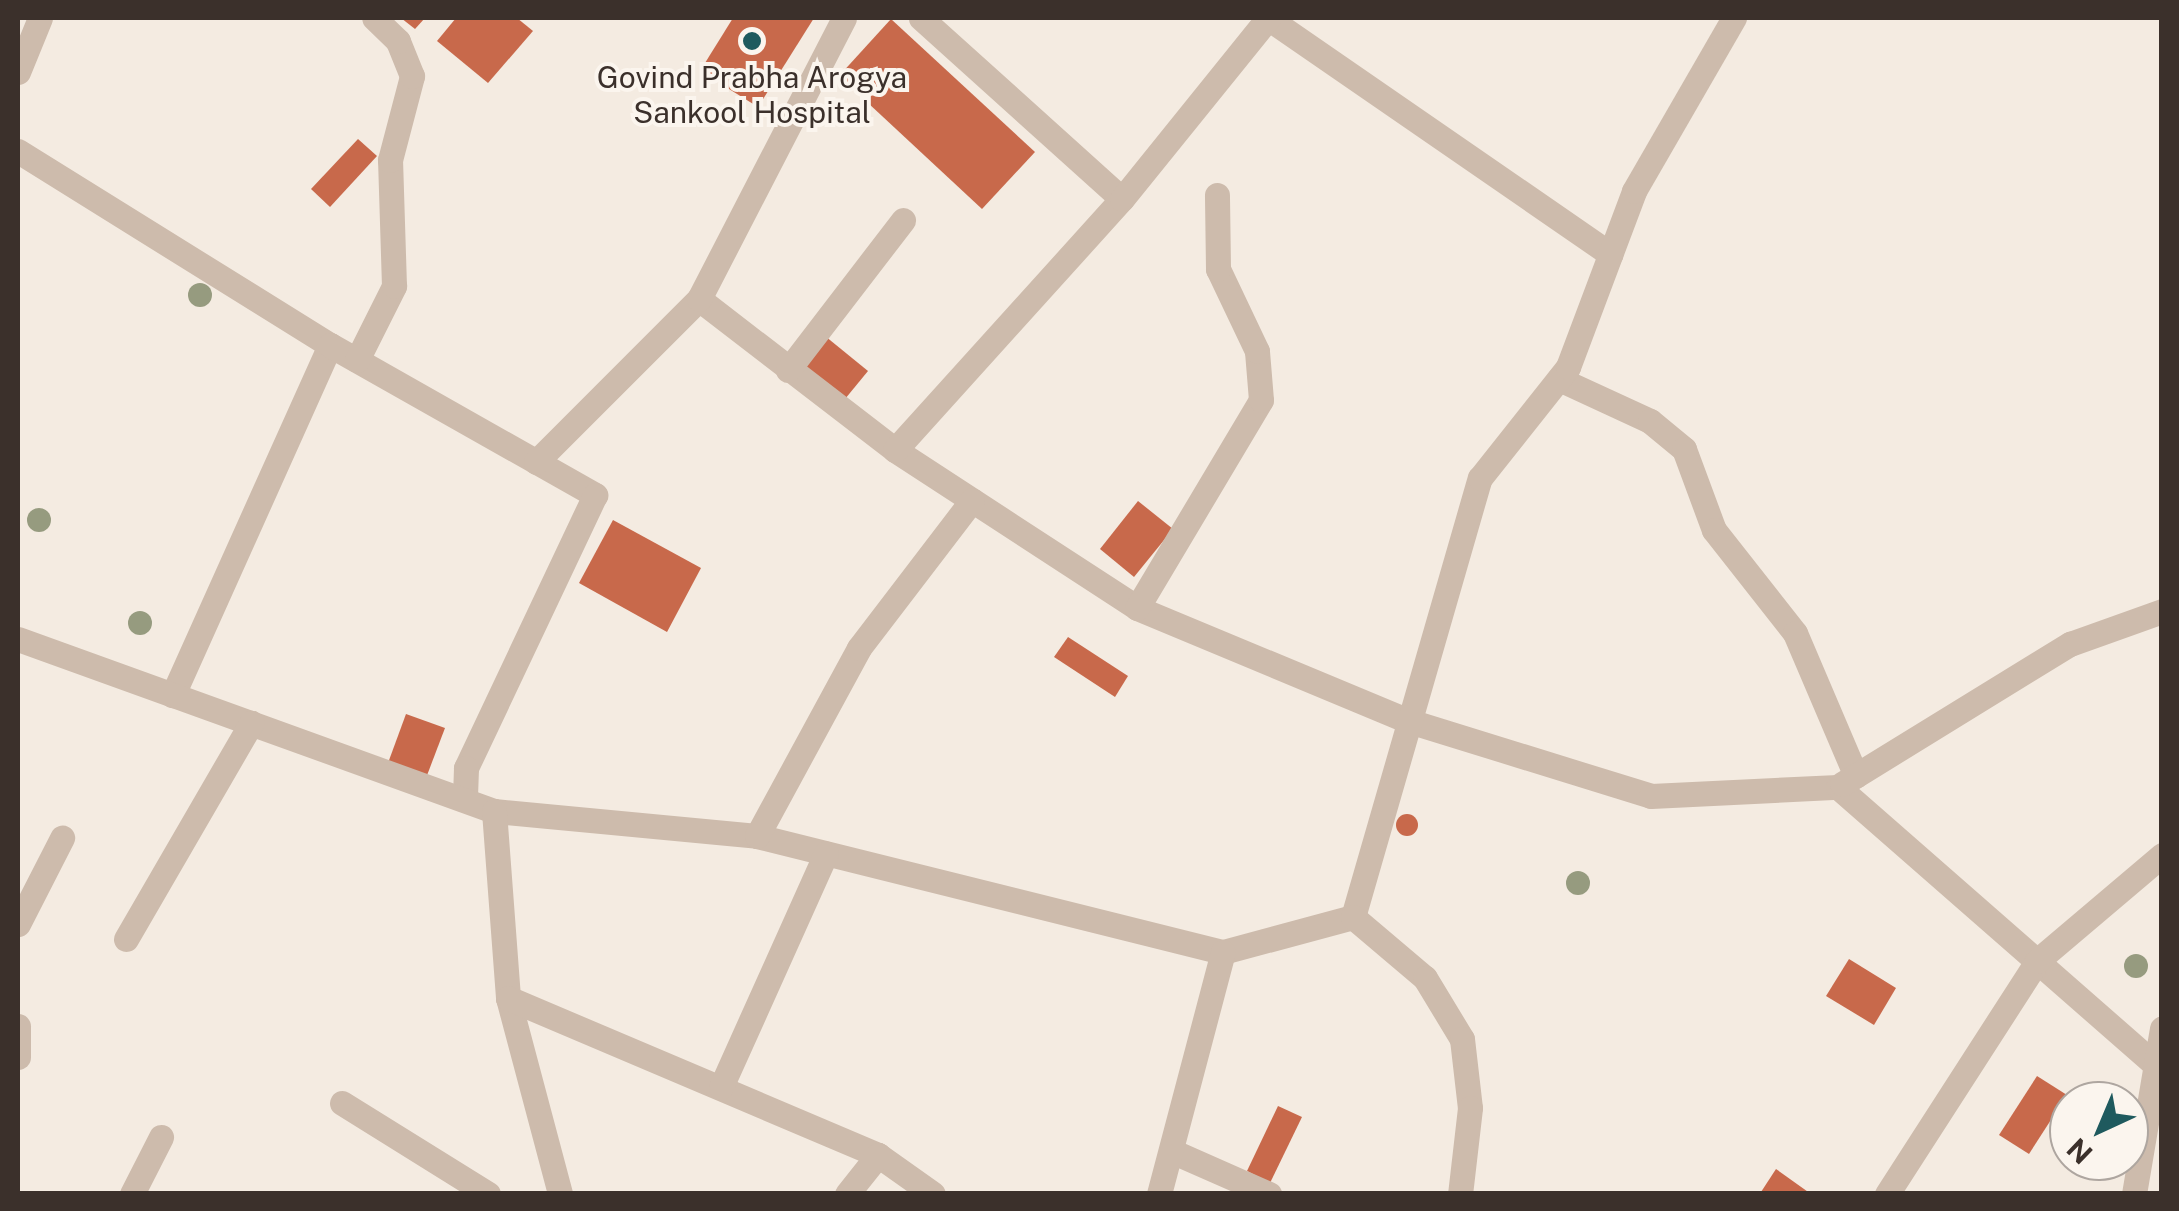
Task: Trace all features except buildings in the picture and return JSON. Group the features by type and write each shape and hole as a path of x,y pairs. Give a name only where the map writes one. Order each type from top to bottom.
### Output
{"street":[{"path":"18,72 40,18"},
{"path":"357,360 386,314 396,275 390,160 412,76 398,40 374,18"},
{"path":"536,462 699,299 844,18"},
{"path":"922,18 1122,199"},
{"path":"896,450 1122,199 1268,18 1610,254"},
{"path":"1352,917 1480,478 1559,379 1634,191 1734,18"},
{"path":"18,151 330,344 595,495 466,768 465,799"},
{"path":"1137,608 1261,400 1258,352 1218,269 1217,195"},
{"path":"788,370 903,220"},
{"path":"699,299 896,450 1137,608 1409,722 1651,796 1847,782 2070,644 2162,612"},
{"path":"173,694 330,344"},
{"path":"1559,379 1650,421 1684,450 1714,530 1795,633 1847,782 2038,962 2150,1060"},
{"path":"758,836 859,648 972,500"},
{"path":"18,639 494,811 758,836 1223,952 1352,917"},
{"path":"126,939 251,723"},
{"path":"494,811 508,998 560,1194"},
{"path":"18,924 62,838"},
{"path":"721,1088 826,853"},
{"path":"1887,1194 2038,962 2162,855"},
{"path":"1352,917 1425,978 1462,1038 1470,1108 1460,1194"},
{"path":"1159,1194 1176,1153 1223,952"},
{"path":"508,998 878,1155 933,1194"},
{"path":"18,1026 18,1058"},
{"path":"2134,1194 2150,1060 2162,1028"},
{"path":"342,1103 488,1194"},
{"path":"132,1194 162,1137"},
{"path":"1176,1153 1269,1194"},
{"path":"848,1194 878,1155"}],"place":[{"name":"Govind Prabha Arogya Sankool Hospital","path":"752,41"}]}
